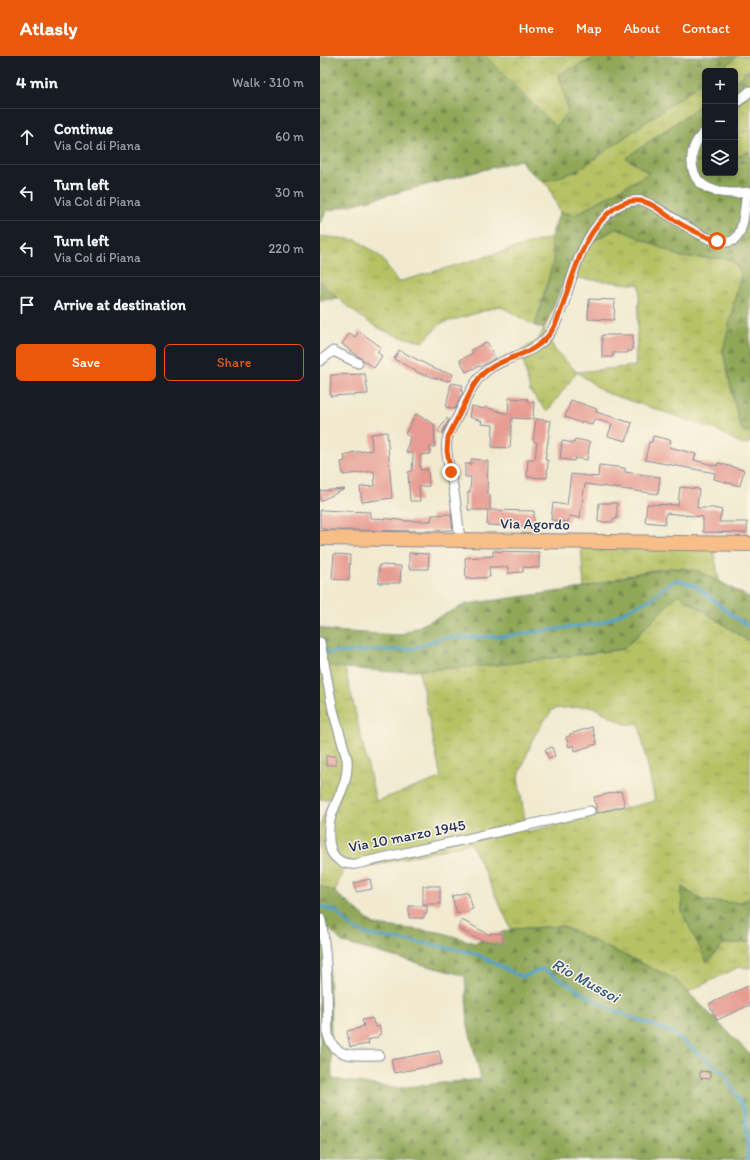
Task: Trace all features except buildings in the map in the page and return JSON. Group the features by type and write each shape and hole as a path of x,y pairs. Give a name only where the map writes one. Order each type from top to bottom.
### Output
{"main road":[{"name":"Via Agordo","path":"320,538 750,544"}],"street":[{"path":"738,101 750,91"},
{"path":"460,540 448,457 448,437 473,387 484,373 490,368 534,349 552,331 558,319 579,257 593,231 607,214 627,202 638,201 651,204 670,217 704,236 717,241 730,242 734,240 740,231 748,192 717,191 702,185 697,181 692,169 693,148 702,135"},
{"path":"320,361 333,351 358,363"},
{"path":"320,830 330,806 345,779 347,766 347,758 333,710 321,645"},
{"name":"Via 10 marzo 1945","path":"324,820 324,834 331,852 340,861 350,864 590,811"},
{"path":"320,918 326,951 328,1035 330,1042 335,1049 348,1055 378,1055"}],"green space":[{"path":"320,56 485,56 556,127 568,111 559,74 599,56 737,56 722,68 702,68 702,82 577,171 543,182 525,167 521,160 327,211 320,223"},
{"path":"485,56 599,56 559,74 568,111 556,127"},
{"path":"737,56 750,56 750,69 738,79 738,68 722,68"},
{"path":"750,69 750,94 738,104 738,79"},
{"path":"702,82 702,104 626,158 649,173 575,215 560,212 549,187 543,182 577,171"},
{"path":"750,94 750,152 738,156 738,104"},
{"path":"702,104 702,176 738,176 738,156 750,152 750,433 740,428 723,351 741,273 732,259 681,257 617,228 577,250 544,329 535,326 554,259 550,238 560,212 575,215 649,173 626,158"},
{"path":"617,228 681,257 732,259 741,273 723,351 740,428 750,433 750,442 743,445 717,430 604,392 577,372 635,366 640,285 566,277 577,250"},
{"path":"320,236 357,240 381,257 398,282 550,238 554,259 535,326 500,306 440,324 423,342 387,332 368,322 351,310 320,281"},
{"path":"320,281 338,299 320,300"},
{"path":"544,329 555,350 577,372 547,412 530,391 521,351 538,340"},
{"path":"581,546 713,547 719,581 700,572 680,568 652,570 584,588"},
{"path":"670,568 694,570 719,581 750,598 750,642 678,594 624,649 497,665 393,672 335,667 320,664 320,627 332,631 400,635 467,604 584,588 635,574"},
{"path":"678,594 750,642 750,898 739,903 703,901 682,887 682,912 708,962 723,944 750,942 750,968 739,967 688,992 675,979 562,926 511,929 471,843 371,866 343,870 335,892 320,886 320,825 331,799 320,799 320,664 345,668 376,801 441,778 419,670 497,665 624,649","holes":["591,706 625,724 639,724 655,801 527,832 518,778 534,736 553,709"]},
{"path":"320,886 335,892 374,925 440,932 475,943 511,929 562,926 675,979 750,1054 750,1160 320,1160","holes":["328,928 343,943 465,976 468,1026 481,1079 395,1088 332,1079"]},
{"path":"682,887 703,901 739,903 750,898 750,942 723,944 707,962 682,912"}],"waterway":[{"path":"324,653 413,649 441,638 507,636 601,623 651,599 667,585 677,580 696,586 733,616 750,627"},
{"name":"Rio Mussoi","path":"320,906 337,912 351,927 368,935 474,953 522,977 543,969 608,1008 673,1033 725,1074 745,1111 747,1160"}],"route":[{"path":"451,472 447,451 448,437 473,387 490,368 534,349 552,331 558,319 586,241 607,214 621,204 627,202 644,202 658,208 682,225 717,241"}]}
